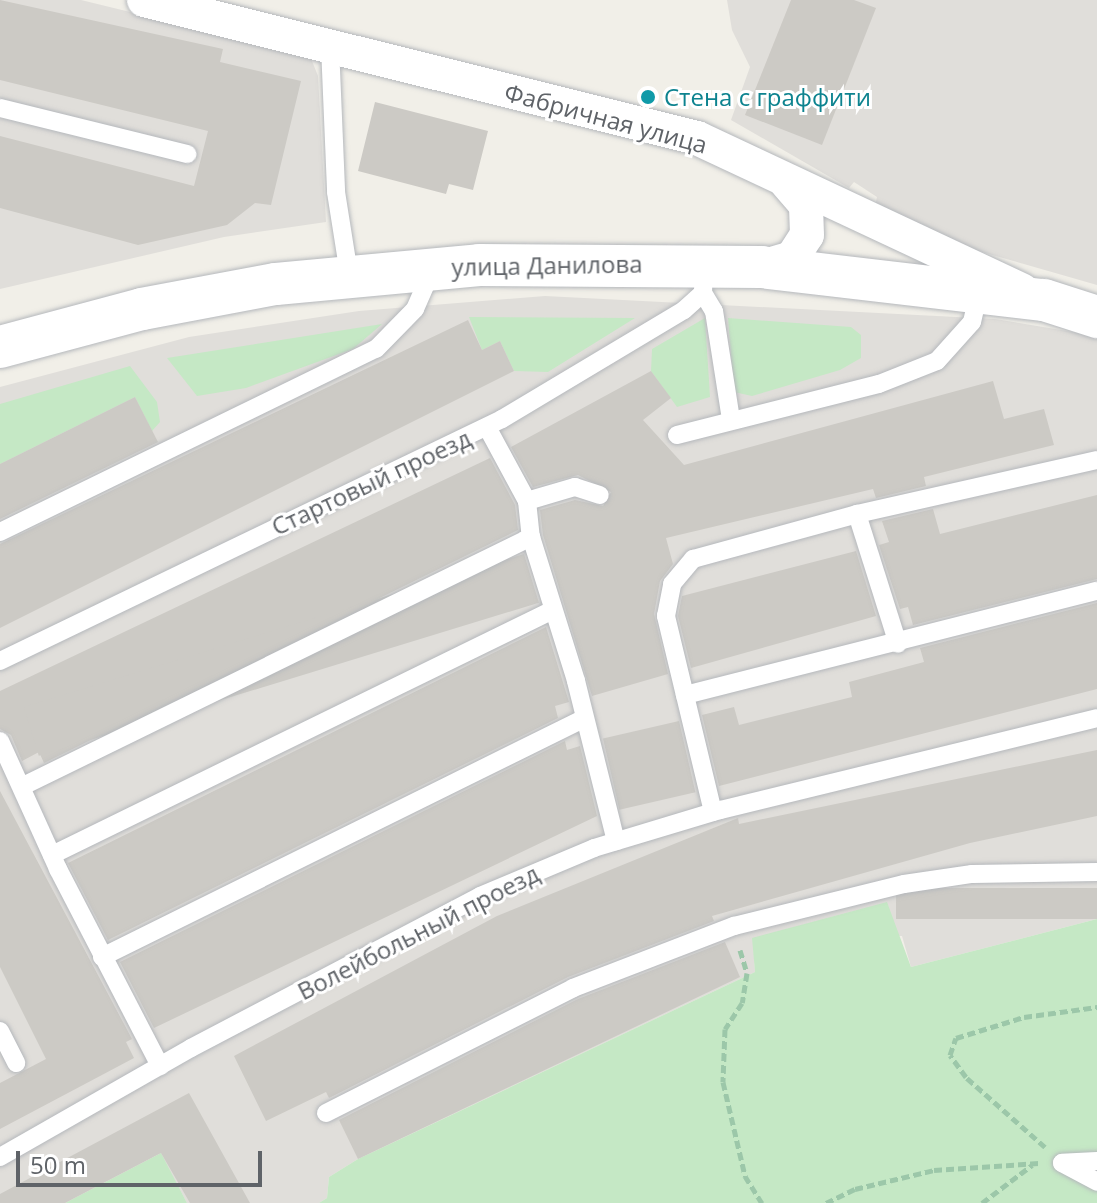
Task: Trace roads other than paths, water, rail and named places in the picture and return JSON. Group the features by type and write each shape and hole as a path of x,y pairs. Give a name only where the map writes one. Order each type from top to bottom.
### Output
{"street":[{"name":"Фабричная улица","path":"144,0 697,138 1044,300"},
{"path":"761,267 792,258 807,235 806,205 786,182"},
{"name":"улица Данилова","path":"0,347 142,309 349,274 433,268 703,278 761,267 1044,300 1097,317"}],"lane":[{"path":"330,46 336,192 349,274"},
{"path":"0,108 187,154"},
{"path":"0,532 376,349 415,309 433,268"},
{"path":"703,278 714,311 731,419"},
{"name":"Стартовый проезд","path":"0,661 487,427 684,310 703,278"},
{"path":"677,435 879,384 937,361 972,322 979,291"},
{"path":"487,427 527,501 531,537 616,841"},
{"path":"713,812 666,616 672,584 693,559 857,514 1097,460"},
{"path":"527,501 575,487 600,495"},
{"path":"857,514 898,644"},
{"path":"23,786 531,537"},
{"path":"685,695 898,644 1097,591"},
{"path":"52,855 551,611"},
{"name":"Волейбольный проезд","path":"0,1157 160,1066 480,896 616,841 713,812 1097,718"},
{"path":"102,957 583,719"},
{"path":"0,741 102,957 160,1066"},
{"path":"326,1113 573,988 734,926 904,884 972,874 1097,872"},
{"path":"0,1031 16,1063"},
{"path":"1097,1161 1062,1163 1097,1182"}],"place":[{"name":"Стена с граффити","path":"648,97"}]}
